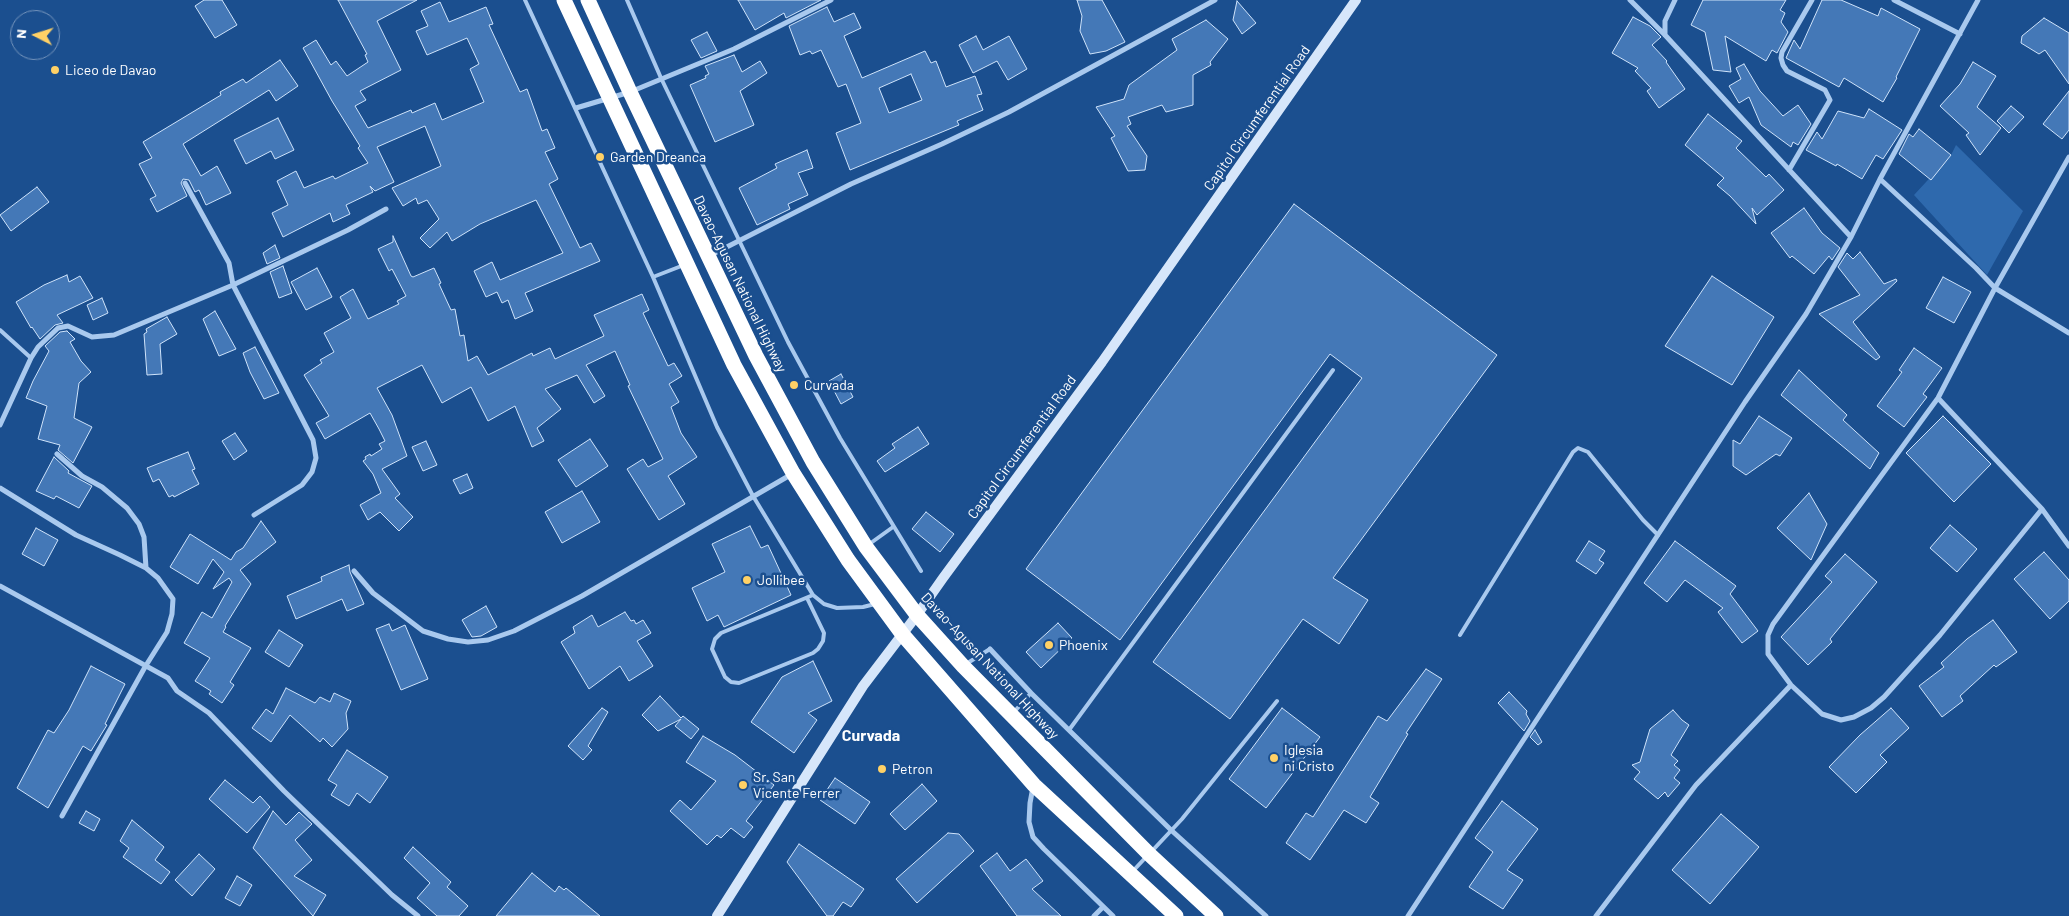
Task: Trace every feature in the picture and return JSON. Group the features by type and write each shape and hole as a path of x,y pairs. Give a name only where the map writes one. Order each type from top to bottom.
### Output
{"highway":[{"path":"564,0 734,365 793,473 848,560 903,635 1034,784 1176,916"},
{"name":"Davao-Agusan National Highway","path":"588,0 756,356 813,462 866,547 917,615 963,666 1149,854 1216,916"}],"main road":[{"name":"Capitol Circumferential Road","path":"717,916 846,710 903,635 1107,354 1356,0"}],"street":[{"path":"576,108 630,92 734,49 831,0"},
{"path":"708,257 738,240 851,184 1009,112 1215,0"},
{"path":"1630,0 1665,35 1851,237"},
{"path":"1665,35 1665,20 1676,0"},
{"path":"1789,170 1830,100 1825,90 1787,71 1781,58 1782,52 1812,0"},
{"path":"1894,0 1960,34"},
{"path":"1408,916 1745,402 1796,329 1851,237 1978,0"},
{"path":"2042,509 1940,635 1884,697 1854,717 1841,720 1822,714 1791,685 1768,654 1768,635 1773,624 1938,398 1995,288 2069,157"},
{"path":"1880,180 1976,268 1995,288 2069,333"},
{"path":"185,183 228,263 233,285 313,440 316,458 312,472 302,484 254,515"},
{"path":"0,425 31,358 38,347 58,328 68,326 92,337 114,335 233,285 348,230 386,208"},
{"path":"1938,398 2042,509 2069,546"},
{"path":"57,454 82,476 102,487 126,508 139,524 144,537 146,568"},
{"path":"354,571 373,593 423,631 448,639 468,642 488,640 514,631 582,596 793,473"},
{"path":"0,488 76,535 146,568 158,578 173,599 172,614 167,632 145,667 62,816"},
{"path":"0,586 168,678 177,691 209,713 292,798 392,895 418,916"},
{"path":"990,649 1031,693 1171,830 1266,916"},
{"path":"1596,916 1696,786 1791,685"},
{"path":"1034,784 1029,822 1033,837 1113,916"},
{"path":"1094,916 1103,907"}],"lane":[{"path":"525,0 653,277 702,394 753,496 813,595 824,604 837,608 863,608 879,602"},
{"path":"626,0 738,240 788,342 840,438 921,571"},
{"path":"653,277 686,264"},
{"path":"0,330 31,358"},
{"path":"1069,730 1333,370"},
{"path":"1460,635 1573,452 1578,448 1588,452 1643,520 1658,535"},
{"path":"866,547 893,527"},
{"path":"807,598 824,633 823,641 818,649 813,653 739,683 731,682 725,677 712,649 715,638 721,633 813,595"},
{"path":"963,666 990,649"},
{"path":"1011,714 1031,693"},
{"path":"1130,874 1171,830 1277,701"}],"shaded area":[{"path":"1956,145 2023,211 1987,275 1914,195 1951,155"}],"building":[{"path":"204,0 222,0 237,25 215,38 195,6"},
{"path":"338,0 417,0 377,21 401,70 360,91 366,100 355,106 368,128 411,110 412,113 435,103 442,120 484,102 470,69 479,64 467,38 427,55 416,31 428,26 421,11 440,2 449,22 486,7 493,24 489,25 520,92 527,89 542,131 547,129 555,148 545,152 558,179 549,184 580,248 591,243 600,261 525,293 533,311 515,319 508,300 502,303 497,292 486,297 474,271 492,262 500,280 563,253 536,200 480,224 452,241 447,232 430,248 420,238 439,219 427,200 418,204 416,198 403,206 392,188 441,166 425,126 377,147 394,182 375,191 370,186 373,192 346,205 350,214 333,222 330,213 283,237 272,213 288,205 277,181 296,171 304,188 333,176 335,179 368,163 303,48 316,40 331,65 336,61 347,76 368,62 365,55 367,54"},
{"path":"738,0 821,0 786,18 784,13 755,30"},
{"path":"1077,0 1102,0 1125,42 1106,51 1090,54 1080,31 1082,16"},
{"path":"1703,0 1786,0 1780,10 1785,13 1781,22 1788,32 1777,53 1772,50 1766,61 1725,36 1731,72 1713,70 1705,32 1691,25"},
{"path":"1822,0 1841,0 1878,16 1881,8 1920,29 1897,78 1883,102 1844,78 1839,87 1786,58 1794,40 1800,49"},
{"path":"1237,1 1256,23 1242,34 1233,20"},
{"path":"827,7 834,22 854,13 861,28 844,36 862,78 925,51 931,63 936,61 946,87 975,76 982,94 977,95 983,110 957,121 959,125 850,170 836,133 861,123 846,84 838,87 821,50 812,54 810,51 800,55 789,26","holes":["911,74 922,100 889,113 879,88"]},
{"path":"1633,17 1650,26 1661,37 1652,45 1667,61 1685,89 1659,108 1647,91 1651,88 1635,71 1638,68 1612,53"},
{"path":"2044,18 2069,33 2069,84 2045,50 2039,54 2021,43 2022,36"},
{"path":"1206,20 1228,39 1210,62 1211,65 1193,75 1193,105 1166,112 1162,105 1128,117 1131,124 1127,126 1147,156 1145,170 1128,171 1111,138 1115,136 1096,107 1124,99 1129,85 1177,50 1172,39"},
{"path":"707,32 717,51 701,58 691,40"},
{"path":"976,36 983,50 1009,36 1027,69 1008,80 997,61 973,73 959,45"},
{"path":"734,55 742,72 760,61 767,73 740,91 754,125 715,142 690,85 706,78 705,76 709,74 705,66"},
{"path":"280,60 298,86 276,101 269,90 183,144 201,176 217,166 231,193 206,205 199,190 195,192 189,180 183,179 181,183 187,196 157,212 150,199 156,196 139,164 152,158 143,142 221,95 220,92 243,79 246,83"},
{"path":"1973,62 1996,76 1977,107 2001,128 1980,155 1966,135 1969,133 1940,106 1960,84"},
{"path":"1744,64 1760,91 1783,116 1798,105 1811,124 1798,145 1793,142 1791,147 1761,125 1749,97 1739,103 1729,86 1741,79 1736,68"},
{"path":"2069,91 2069,130 2062,139 2043,124"},
{"path":"2011,106 2024,117 2009,133 1997,121"},
{"path":"1869,109 1902,130 1883,159 1876,155 1862,179 1837,164 1836,166 1806,150 1817,132 1822,139 1838,111 1864,118"},
{"path":"1708,114 1742,141 1736,148 1766,177 1769,174 1784,190 1757,215 1752,208 1756,224 1717,185 1724,178 1685,145"},
{"path":"278,118 294,150 275,159 271,151 246,164 234,140"},
{"path":"1919,129 1951,155 1931,180 1899,154 1909,134 1913,137"},
{"path":"807,150 813,168 798,173 808,195 788,204 790,209 757,225 739,188 777,168 775,164"},
{"path":"37,187 49,202 11,231 0,215"},
{"path":"1294,204 1497,355 1333,578 1368,600 1339,644 1303,619 1230,719 1153,662 1362,378 1330,354 1120,640 1026,569"},
{"path":"1804,208 1822,233 1840,248 1832,260 1829,256 1814,274 1792,256 1790,258 1771,233"},
{"path":"393,236 411,276 413,277 434,268 451,310 455,309 460,336 464,335 468,361 477,356 488,375 532,353 533,356 550,348 555,359 604,336 594,315 642,294 649,310 643,313 668,366 674,363 682,376 669,384 679,402 671,407 681,433 697,457 668,476 685,504 659,520 627,469 643,459 648,467 663,459 628,386 630,385 615,351 586,365 605,396 594,403 577,375 545,389 561,409 537,428 544,441 532,447 515,406 488,421 471,387 442,403 422,365 377,388 392,415 407,456 382,469 400,494 395,498 413,517 399,531 380,512 368,520 360,505 381,493 373,474 363,461 366,459 365,457 370,454 371,456 382,449 379,444 385,441 370,413 325,439 316,423 329,416 304,375 322,363 320,360 334,352 324,333 351,318 340,297 353,289 368,319 399,304 397,301 406,296 392,269 389,271 378,249 393,242"},
{"path":"275,245 280,258 267,264 263,253"},
{"path":"1860,252 1884,284 1896,279 1897,281 1853,322 1880,357 1876,360 1819,314 1860,295 1838,267 1847,253 1853,259"},
{"path":"283,266 292,293 279,298 270,272"},
{"path":"317,268 332,297 306,310 291,282"},
{"path":"67,275 69,282 80,276 93,298 57,315 63,323 55,325 40,339 31,328 16,302 44,285"},
{"path":"1712,276 1774,317 1732,385 1665,346"},
{"path":"1943,277 1971,292 1954,323 1926,308"},
{"path":"102,298 108,313 93,320 87,305"},
{"path":"215,311 236,349 219,356 203,319"},
{"path":"167,317 177,334 160,344 162,374 147,375 144,334 147,332 146,329"},
{"path":"67,331 75,339 70,342 81,361 91,372 79,383 74,418 92,427 73,463 58,450 60,445 38,439 47,406 26,398 49,351 45,346 60,332"},
{"path":"255,347 279,393 264,399 250,372 243,353"},
{"path":"1914,348 1942,368 1923,394 1927,397 1904,427 1877,406 1902,372 1899,370"},
{"path":"1799,370 1847,415 1843,420 1879,453 1870,469 1781,395"},
{"path":"841,374 853,397 841,404 829,381"},
{"path":"1759,416 1792,438 1780,456 1776,454 1746,475 1733,466 1733,440 1740,444"},
{"path":"1943,416 1991,464 1954,502 1906,453"},
{"path":"918,427 929,444 885,472 877,461 895,448 892,444"},
{"path":"235,433 247,451 234,460 222,441"},
{"path":"590,439 608,466 576,487 558,460"},
{"path":"426,441 437,465 423,471 412,447"},
{"path":"188,452 195,469 192,470 199,484 174,497 173,495 169,497 159,479 153,482 147,468"},
{"path":"54,457 69,471 68,473 92,486 79,508 56,496 54,499 36,491"},
{"path":"467,474 473,488 460,494 453,480"},
{"path":"582,491 600,522 562,543 545,512"},
{"path":"1809,493 1827,524 1811,560 1777,528"},
{"path":"926,512 954,534 940,552 912,529"},
{"path":"261,521 276,542 240,570 251,584 223,632 251,648 230,682 234,685 222,703 209,694 211,691 195,681 210,658 184,643 202,612 212,618 232,582 229,578 213,589 224,572 213,559 198,584 170,567 190,534 231,560 236,552 243,548"},
{"path":"1950,525 1977,549 1957,572 1930,548"},
{"name":"Jollibee","path":"750,526 761,548 768,545 791,595 724,627 718,615 707,621 692,588 725,572 712,544"},
{"path":"36,528 58,540 44,566 22,554"},
{"path":"1589,541 1605,551 1599,560 1604,563 1596,574 1576,561"},
{"path":"1675,541 1736,586 1730,594 1758,631 1742,643 1718,612 1723,608 1685,580 1667,602 1644,583"},
{"path":"2044,552 2069,580 2069,601 2050,619 2014,579"},
{"path":"1845,554 1877,582 1830,639 1832,642 1808,665 1781,637 1832,582 1825,576"},
{"path":"349,565 350,572 364,604 347,611 342,599 296,619 287,596 322,581 321,577"},
{"path":"486,606 497,627 481,636 472,637 462,620"},
{"path":"625,612 631,621 634,620 636,624 643,620 651,633 637,641 653,666 629,681 620,666 589,689 561,642 575,633 573,627 592,615 598,627"},
{"path":"1993,620 2017,652 1996,667 1994,665 1960,696 1963,701 1942,717 1919,686 1944,667 1941,663 1967,639"},
{"name":"Phoenix","path":"1058,623 1072,638 1041,668 1026,652"},
{"path":"389,624 392,631 405,625 428,679 401,690 376,629"},
{"path":"279,630 303,645 289,667 265,652"},
{"path":"813,661 832,701 808,713 817,720 794,753 751,722 782,677"},
{"path":"91,666 125,684 105,724 107,725 91,751 83,746 48,808 17,788 48,730 54,733 69,710"},
{"path":"1426,669 1442,679 1406,733 1408,734 1370,797 1379,803 1366,823 1344,810 1310,860 1286,843 1306,813 1313,817 1378,716 1387,721"},
{"path":"286,688 315,703 320,697 330,702 334,693 351,701 346,713 348,729 332,747 323,738 320,742 290,715 271,742 252,728 266,709 273,714"},
{"path":"1509,692 1527,711 1526,714 1530,721 1524,731 1498,703"},
{"path":"660,696 681,718 683,716 699,729 691,739 675,726 681,719 658,731 642,715"},
{"path":"602,708 608,712 588,746 592,750 583,760 568,746"},
{"name":"Iglesia ni Cristo","path":"1282,708 1320,737 1266,808 1229,779"},
{"path":"1891,708 1909,728 1880,755 1887,762 1856,793 1829,767 1860,735"},
{"path":"1673,710 1689,725 1671,755 1678,761 1674,765 1680,770 1674,778 1680,783 1668,797 1665,792 1658,799 1634,779 1640,772 1632,765 1640,762 1650,729"},
{"path":"1535,730 1542,742 1538,745 1530,737"},
{"path":"703,736 735,755 774,785 746,821 753,827 744,838 731,828 721,838 717,835 707,845 670,811 680,800 691,810 716,781 686,762"},
{"path":"347,750 388,777 370,803 357,793 349,806 331,795 337,785 328,780"},
{"path":"835,778 870,802 855,824 820,800"},
{"path":"225,780 253,803 260,796 270,807 247,833 209,799"},
{"path":"922,784 937,801 905,830 890,814"},
{"path":"1502,801 1538,829 1507,870 1523,880 1503,909 1469,887 1493,852 1475,838"},
{"path":"86,811 100,819 94,831 79,823"},
{"path":"273,811 286,825 299,812 312,824 295,840 312,860 294,876 326,895 313,916 253,848"},
{"path":"1721,814 1759,847 1710,904 1672,870"},
{"path":"132,820 164,847 155,860 170,872 161,884 123,857 129,848 120,841"},
{"path":"948,833 959,834 974,851 917,903 896,879"},
{"path":"799,844 864,889 851,907 843,902 833,916 827,916 787,862"},
{"path":"413,847 451,882 447,887 468,906 459,916 437,916 417,898 430,883 404,858"},
{"path":"997,853 1010,871 1026,859 1043,881 1032,889 1061,916 1017,916 980,866"},
{"path":"199,854 215,869 192,896 175,880"},
{"path":"532,873 555,892 559,886 564,890 566,888 600,916 496,916"},
{"path":"237,876 252,885 240,906 225,898"}],"place":[{"name":"Liceo de Davao","path":"55,70"},
{"name":"Garden Dreanca","path":"600,157"},
{"name":"Curvada","path":"794,385"},
{"name":"Jollibee","path":"747,580"},
{"name":"Phoenix","path":"1049,645"},
{"name":"Iglesia ni Cristo","path":"1274,758"},
{"name":"Petron","path":"882,769"},
{"name":"Sr. San Vicente Ferrer","path":"743,785"}],"district":[{"name":"Curvada","path":"871,736"}]}
